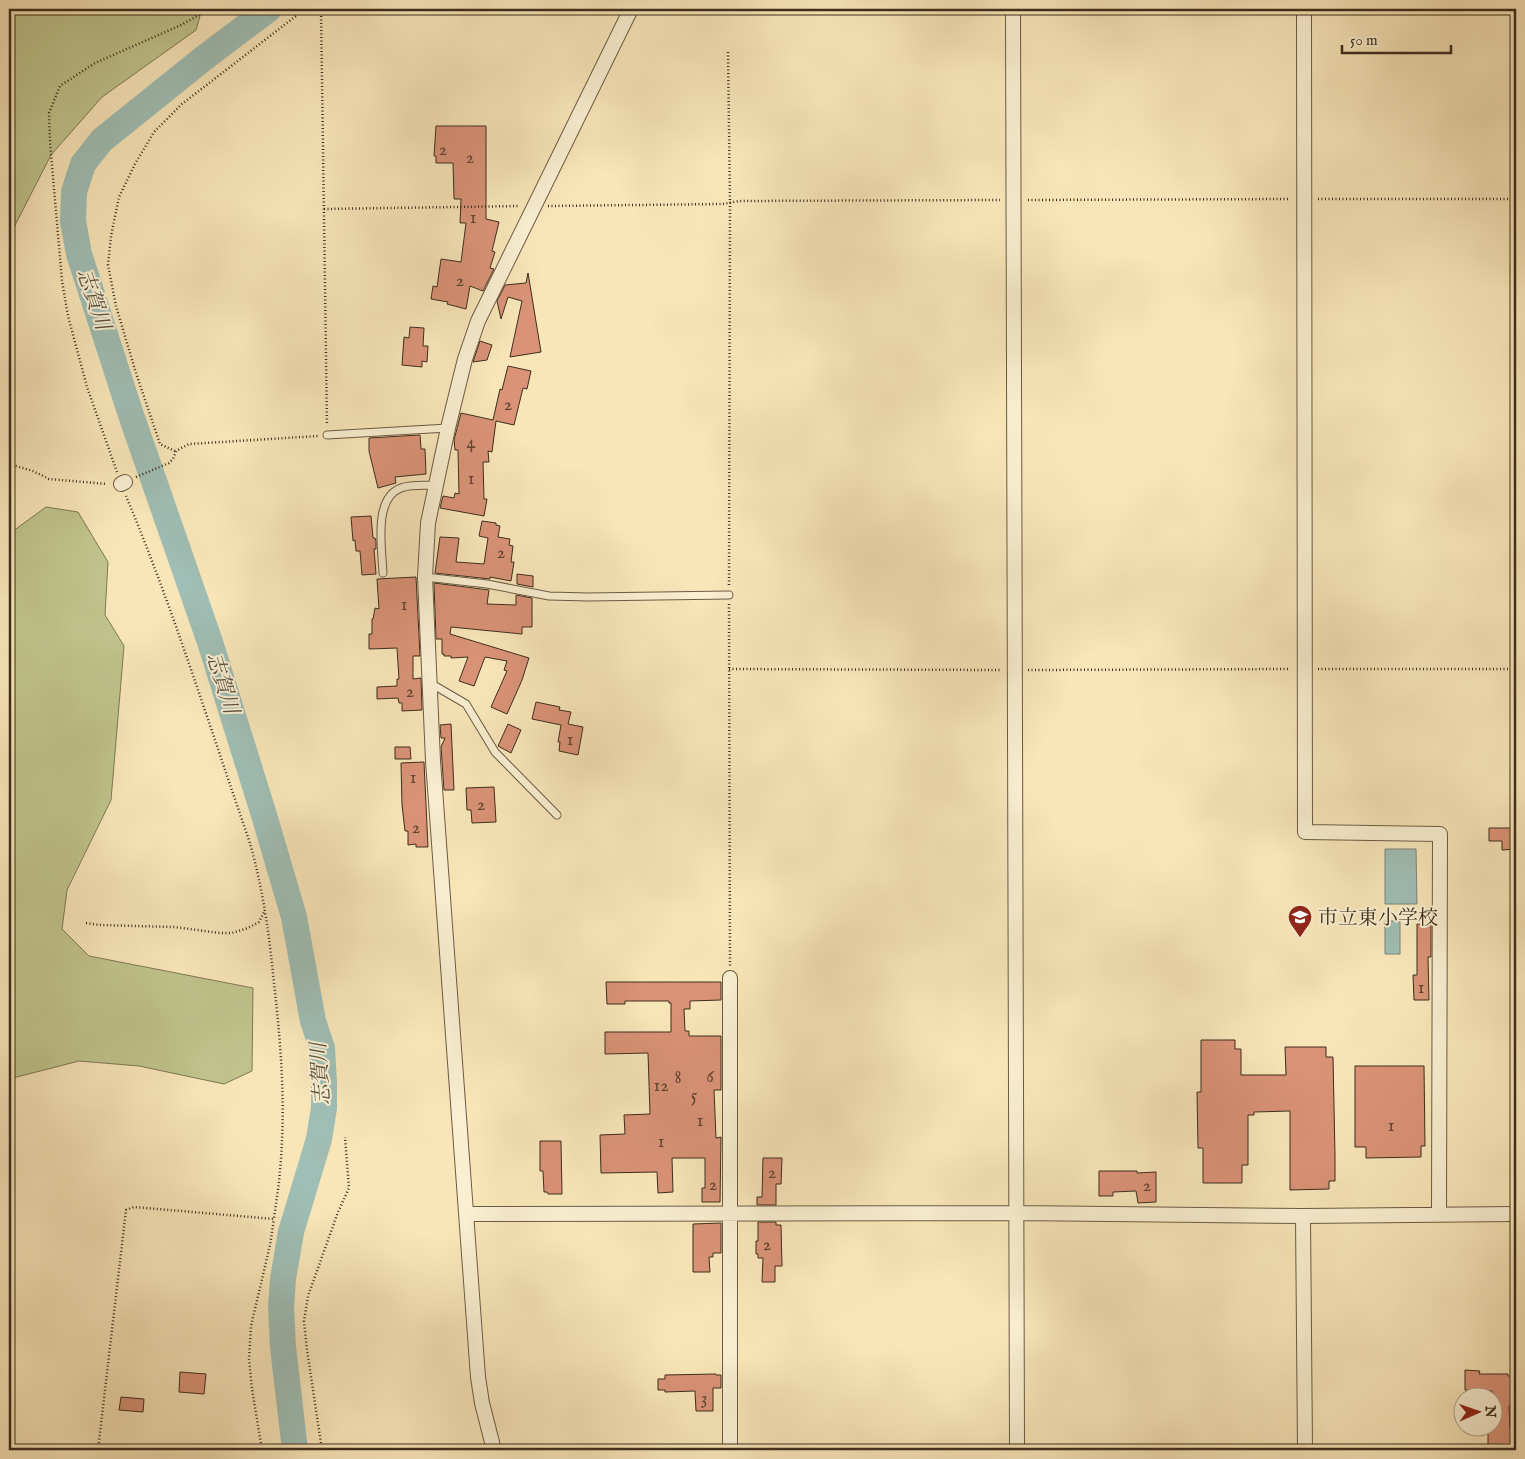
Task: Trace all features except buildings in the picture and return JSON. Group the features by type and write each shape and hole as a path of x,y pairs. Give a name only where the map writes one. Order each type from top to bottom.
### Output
{"street":[{"path":"494,1450 482,1403 478,1376 433,761 425,577 428,523 448,428 465,360 478,321 631,9"},
{"path":"1013,9 1017,1450"},
{"path":"1304,9 1304,670 1306,832 1440,834 1439,1214"},
{"path":"730,978 730,1450"},
{"path":"467,1214 1016,1213 1303,1216 1516,1214"},
{"path":"1303,1216 1305,1450"}],"lane":[{"path":"327,435 448,428"},
{"path":"383,573 381,528 384,505 390,495 399,488 407,486 436,486"},
{"path":"425,577 487,584 549,596 729,595"},
{"path":"430,682 466,704 495,752 557,815"}],"path":[{"path":"210,9 178,26 95,63 60,86 50,113 50,142 62,281 68,316 87,387 172,618 249,840 266,909 281,1041 282,1080 280,1170 274,1219 270,1245 251,1326 250,1359 252,1389 262,1450"},
{"path":"176,451 160,444 116,306 108,265 111,236 119,197 135,164 154,132 182,104 305,9"},
{"path":"9,464 34,471 48,479 114,485 169,464 176,451 182,447 198,443 327,435 321,9"},
{"path":"728,52 730,203 730,978"},
{"path":"324,209 534,206"},
{"path":"730,669 1516,670"},
{"path":"86,923 174,927 212,933 232,933 259,922 266,909"},
{"path":"322,1450 304,1321 308,1296 338,1212 349,1188 345,1138"},
{"path":"98,1450 126,1210 134,1207 274,1219"}],"green space":[{"path":"9,9 202,9 196,30 102,97 51,155 9,237"},
{"path":"46,507 78,512 108,562 105,615 124,646 111,800 67,890 62,929 89,956 253,988 252,1071 224,1084 139,1066 79,1061 9,1079 9,534"}],"water":[{"path":"1385,849 1416,849 1417,904 1385,904"},
{"path":"1385,921 1400,921 1400,954 1385,954"}],"waterway":[{"name":"志賀川","path":"269,9 204,58 102,140 83,164 74,192 73,221 79,254 131,415 210,642 264,815 294,917 313,1021 322,1048 324,1108 319,1139 291,1232 283,1279 281,1307 283,1347 295,1450"}],"place":[{"name":"市立東小学校","path":"1300,938"}]}
